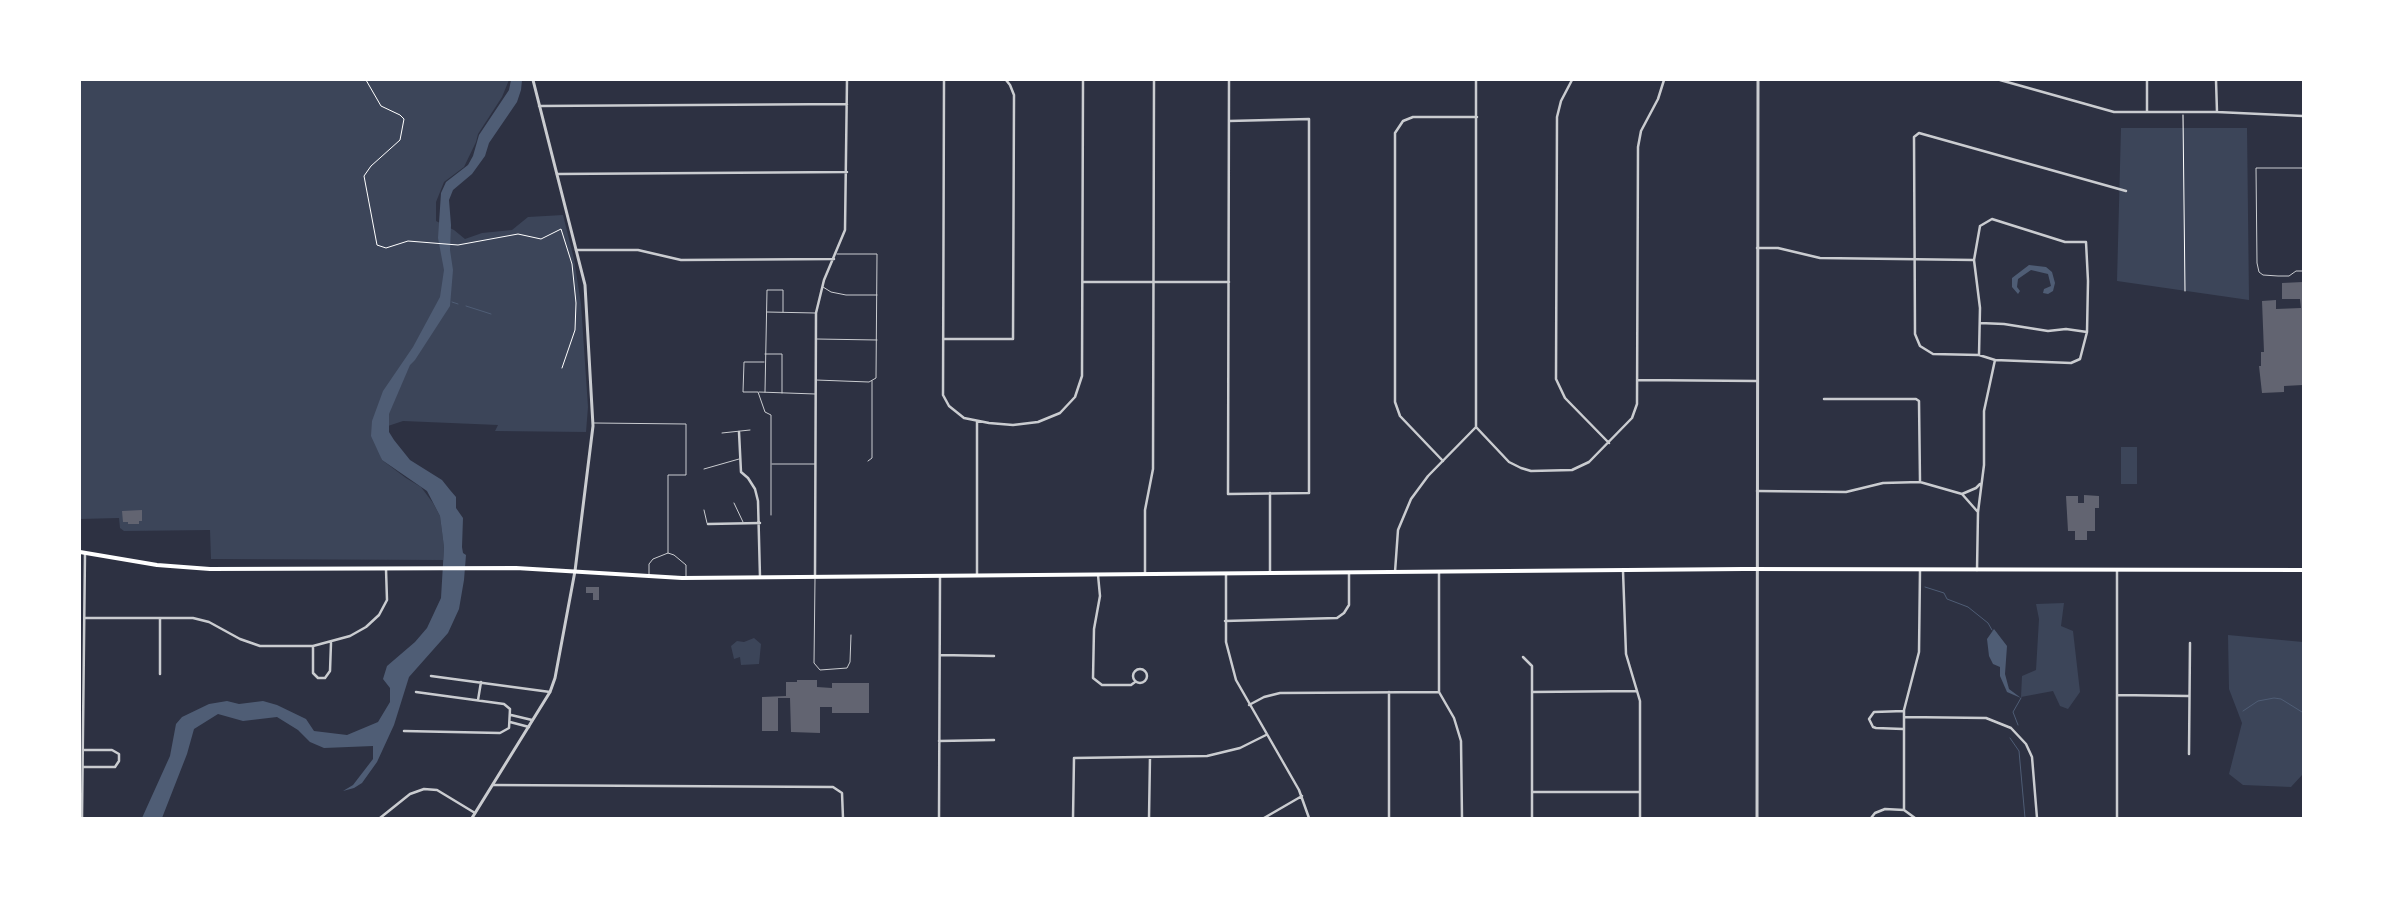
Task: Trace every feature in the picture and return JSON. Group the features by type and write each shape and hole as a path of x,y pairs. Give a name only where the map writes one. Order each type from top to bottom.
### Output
{"main road":[{"path":"80,552 157,565 210,569 470,568 575,571 686,578 1349,574 1757,569 2303,570"}],"street":[{"path":"472,818 550,692 562,653 575,571 592,423 585,285 533,80"},
{"path":"815,578 816,313 822,287 846,226 847,80"},
{"path":"944,80 943,395 949,406 958,414 977,421 1013,425 1038,422 1060,412 1072,401 1082,376 1083,80"},
{"path":"943,339 1013,339 1014,95 1006,80"},
{"path":"1145,575 1145,510 1148,486 1153,469 1154,80"},
{"path":"1229,80 1228,494 1309,493 1309,119 1229,121"},
{"path":"1476,80 1476,427 1509,462 1531,471 1579,468 1589,462 1609,443 1628,423 1635,412 1637,380 1638,147 1641,131 1658,99 1664,80"},
{"path":"1572,80 1561,101 1557,116 1556,379 1565,398 1609,443"},
{"path":"1757,818 1756,381 1758,80"},
{"path":"2000,80 2114,112 2217,112 2303,116"},
{"path":"2147,80 2148,112"},
{"path":"2216,80 2217,112"},
{"path":"539,106 847,104"},
{"path":"1443,460 1400,416 1395,402 1395,133 1403,121 1413,117 1477,116"},
{"path":"1979,355 1980,323 1974,260 1980,226 1992,219 2065,242 2086,242 2088,281 2087,332 2080,359 2071,363 1995,360 1979,355 1933,354 1920,346 1914,330 1914,137 1919,133 2126,191"},
{"path":"556,174 847,172"},
{"path":"1757,248 1778,248 1820,258 1974,260"},
{"path":"576,250 638,250 680,260 834,259"},
{"path":"1082,282 1229,282"},
{"path":"1980,323 2004,324 2038,330 2066,329 2087,332"},
{"path":"1977,570 1978,512 1984,465 1985,401 1995,360"},
{"path":"1637,380 1756,381"},
{"path":"1824,399 1916,399 1919,401 1920,482"},
{"path":"977,421 977,577"},
{"path":"1395,573 1396,536 1404,512 1419,487 1476,427"},
{"path":"739,432 741,472 748,478 755,489 760,523 760,577"},
{"path":"1757,492 1846,492 1884,483 1920,482 1962,494 1978,512"},
{"path":"1962,494 1976,488 1981,483"},
{"path":"1270,493 1270,574"},
{"path":"708,524 760,523"},
{"path":"82,818 85,553"},
{"path":"85,618 199,619 220,627 240,639 260,646 313,646 330,643 358,632 382,611 387,597 386,569"},
{"path":"1904,810 1904,711 1920,652 1920,570"},
{"path":"2117,570 2117,818"},
{"path":"1623,571 1626,654 1640,701 1640,818"},
{"path":"1439,573 1439,692 1454,718 1461,741 1462,818"},
{"path":"1226,574 1226,642 1233,670 1249,704 1302,796 1309,818"},
{"path":"1225,621 1337,618 1344,613 1348,605 1349,574"},
{"path":"1098,576 1100,596 1094,629 1093,678 1102,685 1131,685 1135,682 1144,683 1148,677 1146,672 1142,669 1136,671 1133,675 1135,682"},
{"path":"939,818 940,577"},
{"path":"160,618 160,674"},
{"path":"313,646 312,673 318,678 325,678 330,671 330,643"},
{"path":"2189,754 2190,643"},
{"path":"940,656 994,656"},
{"path":"1523,657 1532,666 1532,818"},
{"path":"431,676 550,692"},
{"path":"478,700 480,682"},
{"path":"1532,692 1637,691"},
{"path":"404,731 500,733 509,728 510,709 504,704 416,692"},
{"path":"1389,692 1389,818"},
{"path":"1249,704 1264,697 1280,693 1439,692"},
{"path":"2117,696 2189,696"},
{"path":"1903,728 1876,728 1869,719 1874,712 1904,711"},
{"path":"511,716 532,720"},
{"path":"1904,717 1978,717 1994,720 2011,728 2026,744 2032,758 2037,818"},
{"path":"510,722 529,726"},
{"path":"1072,818 1074,758 1218,755 1240,748 1267,735"},
{"path":"939,741 994,740"},
{"path":"83,767 115,767 119,754 112,750 84,750"},
{"path":"1149,818 1150,757"},
{"path":"493,785 833,787 842,793 842,818"},
{"path":"380,818 410,794 424,789 437,790 475,814"},
{"path":"1532,792 1640,792"},
{"path":"1264,818 1302,796"},
{"path":"1871,818 1875,813 1885,809 1904,810 1915,818"}],"lane":[{"path":"2303,168 2256,168 2257,262 2259,272 2263,275 2289,276 2296,271 2303,271"},
{"path":"815,380 869,382 876,378 878,340 877,254 836,254"},
{"path":"822,287 831,292 846,295 878,295"},
{"path":"764,392 767,290 783,290 783,312"},
{"path":"766,312 816,313"},
{"path":"815,339 878,340"},
{"path":"764,354 782,354 782,393"},
{"path":"764,362 744,362 743,392 815,394"},
{"path":"868,461 872,458 872,381"},
{"path":"758,392 765,412 771,415 771,515"},
{"path":"592,423 686,424 686,475 668,475 668,553"},
{"path":"722,433 750,430"},
{"path":"704,469 740,459"},
{"path":"771,464 815,464"},
{"path":"734,503 744,523"},
{"path":"704,510 708,524"},
{"path":"649,576 649,564 653,559 668,553 674,555 686,565 686,578"},
{"path":"815,578 814,663 820,670 847,668 850,662 851,635"}],"path":[{"path":"366,80 381,106 400,115 404,119 400,140 371,166 364,176 375,241 380,247 384,248 408,241 453,245 518,234 541,239 561,229 572,264 576,303 575,330 562,368"},
{"path":"2183,112 2185,291"}],"shaded area":[{"path":"80,80 509,80 502,97 478,134 464,167 444,182 436,202 436,221 454,230 465,239 482,233 512,230 528,217 563,215 574,259 581,304 588,407 586,432 495,431 498,425 403,421 373,431 382,460 421,487 433,503 440,516 444,547 443,560 211,559 210,530 124,531 120,528 119,518 80,519"},
{"path":"511,80 522,80 517,102 489,143 485,156 472,174 453,190 449,200 450,250 453,270 450,306 410,365 389,414 389,432 394,440 410,460 442,480 456,497 456,508 463,518 462,547 463,553 466,555 464,580 459,609 448,633 409,677 394,725 377,762 362,783 354,788 343,791 353,785 373,759 373,746 324,748 310,742 298,730 277,717 243,721 218,714 194,729 187,754 162,818 142,818 170,756 176,724 182,717 209,704 227,701 239,704 263,701 277,705 306,719 314,731 347,735 378,722 390,702 390,688 383,679 387,666 415,642 427,628 441,598 444,547 440,516 427,491 382,460 371,436 372,421 383,391 413,347 440,297 444,270 438,238 441,193 446,182 468,165 473,156 479,135 509,90"},
{"path":"2121,128 2247,128 2249,300 2117,281"},
{"path":"2029,265 2046,267 2052,272 2055,283 2053,291 2048,294 2043,293 2044,289 2051,286 2048,274 2031,270 2018,279 2017,287 2020,291 2018,294 2012,287 2012,278"},
{"path":"2121,447 2137,447 2137,484 2121,484"},
{"path":"2064,603 2061,626 2073,631 2080,692 2068,709 2060,706 2053,691 2021,697 2022,676 2036,670 2039,619 2036,604"},
{"path":"1994,629 2007,646 2005,674 2009,689 2021,698 2007,692 2000,676 2000,667 1993,664 1989,656 1987,639"},
{"path":"2228,635 2303,642 2302,775 2291,787 2243,785 2229,774 2242,723 2229,689"},
{"path":"754,638 761,644 759,664 741,665 740,657 734,659 731,646 737,641 744,642"}],"building":[{"path":"2303,282 2303,385 2284,386 2284,392 2262,393 2259,366 2261,366 2261,352 2264,352 2262,301 2276,300 2276,309 2301,308 2300,299 2282,299 2282,283"},
{"path":"2084,495 2099,496 2099,508 2095,508 2095,531 2087,531 2087,540 2075,540 2075,531 2068,531 2066,496 2078,496 2078,503 2084,503"},
{"path":"142,510 142,521 139,521 139,524 123,522 122,511"},
{"path":"586,587 599,587 599,600 593,600 593,593 586,593"},
{"path":"797,680 817,680 817,687 832,688 832,683 869,683 869,713 832,713 832,707 820,707 820,733 791,732 790,698 778,698 778,731 762,731 762,697 786,696 786,682 797,682"}],"waterway":[{"path":"452,302 458,304"},
{"path":"466,306 491,314"},
{"path":"1925,587 1944,593 1947,599 1968,607 1988,623 1992,630"},
{"path":"2018,725 2013,712 2021,698"},
{"path":"2243,711 2258,701 2274,698 2281,699 2302,712"},
{"path":"2010,738 2019,751 2025,818"}]}
